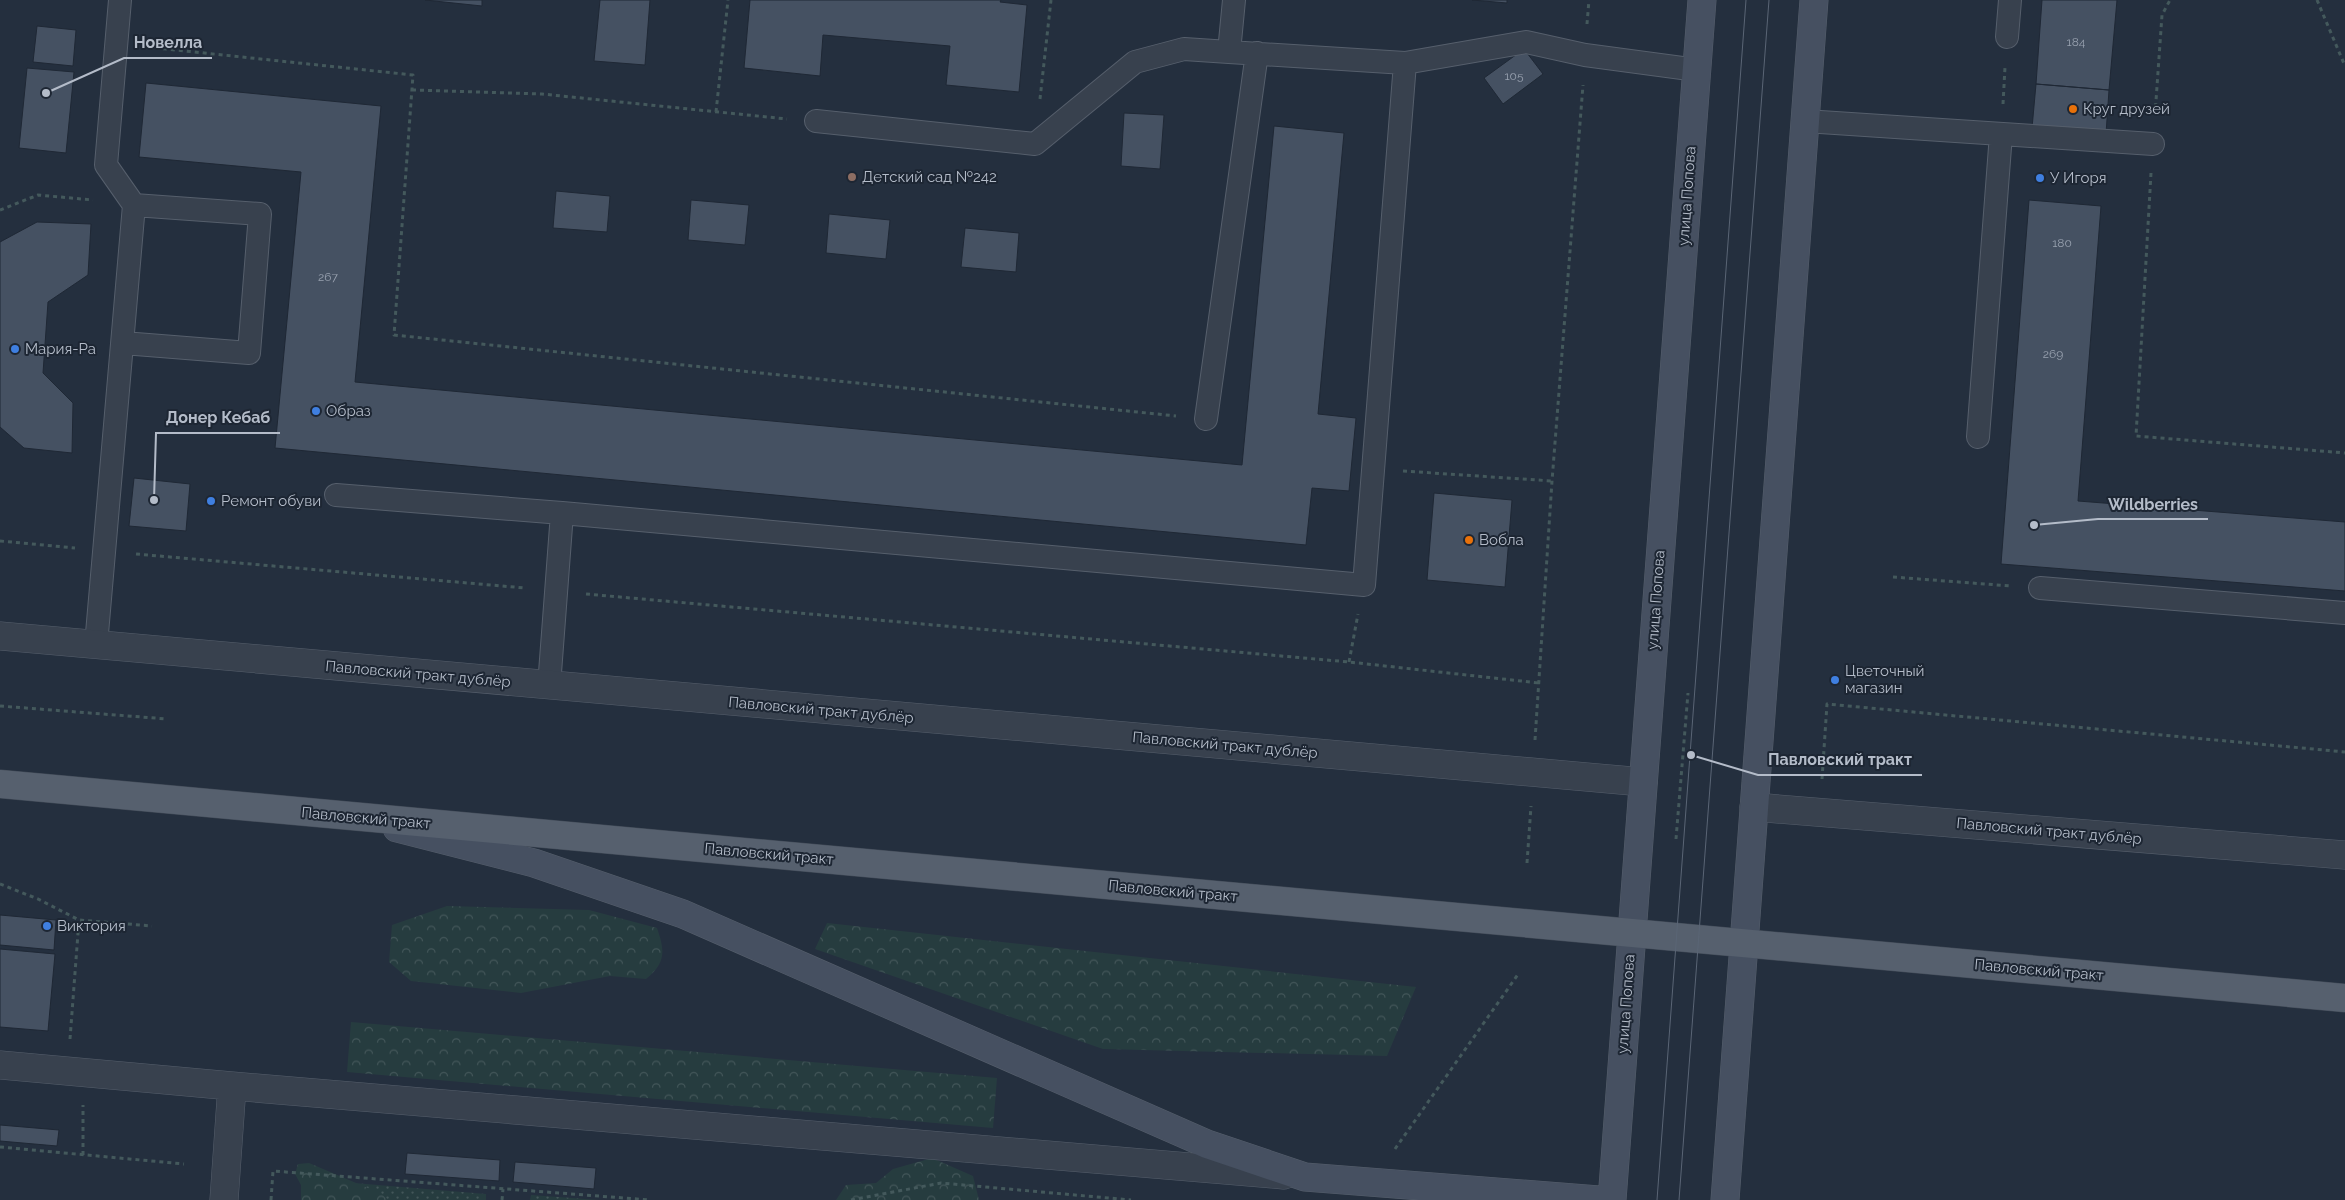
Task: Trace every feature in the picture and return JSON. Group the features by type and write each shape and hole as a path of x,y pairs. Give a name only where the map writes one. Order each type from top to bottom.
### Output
{"main road":[{"name":"улица Попова","path":"1612,1200 1702,0"},
{"path":"1725,1200 1814,0"},
{"name":"Павловский тракт","path":"0,784 2345,998"},
{"path":"352,816 534,863 684,914 1207,1144 1305,1177 1599,1200"}],"street":[{"name":"Павловский тракт дублёр","path":"0,636 1643,782"},
{"name":"Павловский тракт дублёр","path":"1754,807 2345,855"},
{"path":"0,1064 232,1086 1305,1177"},
{"path":"224,1200 232,1086"}],"lane":[{"path":"96,645 134,205 106,165 120,0"},
{"path":"1229,52 1234,0"},
{"path":"2007,37 2010,0"},
{"path":"816,121 1035,144 1135,62 1184,49 1405,63 1526,42 1585,55 1697,70"},
{"path":"1206,419 1257,53"},
{"path":"336,495 562,513 1364,585 1405,63"},
{"path":"1805,121 2153,144"},
{"path":"1978,437 2002,134"},
{"path":"123,343 248,353 260,214 134,205"},
{"path":"549,686 562,513"},
{"path":"2040,588 2345,613"}],"path":[{"path":"716,112 728,0"},
{"path":"1035,144 1050,0"},
{"path":"1527,863 1552,481 1589,0"},
{"path":"2170,0 2162,15 2136,436 2345,454"},
{"path":"2317,0 2345,66"},
{"path":"2002,134 2007,37"},
{"path":"116,44 413,75 394,334 1206,419"},
{"path":"412,90 542,94 816,121"},
{"path":"0,210 38,194 134,205"},
{"path":"1373,468 1552,481"},
{"path":"0,541 1349,662 1539,683"},
{"path":"1894,577 2040,588"},
{"path":"1349,662 1364,585"},
{"path":"1676,839 1688,693"},
{"path":"1820,812 1827,704 2345,752"},
{"path":"0,706 167,719"},
{"path":"0,884 38,899 79,920 152,926"},
{"path":"70,1047 79,920"},
{"path":"1395,1149 1519,973"},
{"path":"83,1155 84,1097"},
{"path":"0,1147 184,1164"},
{"path":"271,1200 273,1171 650,1200"},
{"path":"851,1200 941,1183 1132,1200"},
{"path":"502,1200 503,1189"}],"green space":[{"path":"447,906 589,910 657,928 662,956 657,968 646,979 610,976 521,993 411,981 389,962 392,925"},
{"path":"827,923 1416,987 1387,1056 1103,1049 815,949"},
{"path":"351,1022 997,1078 993,1128 347,1072"},
{"path":"932,1158 973,1176 979,1200 836,1200 846,1185 876,1183 893,1169"},
{"path":"309,1163 382,1194 388,1200 301,1200 301,1185 295,1174 298,1164"},
{"path":"306,1179 486,1194 486,1200 304,1200"},
{"path":"531,1195 599,1200 530,1200"}],"building":[{"path":"425,0 482,0 482,6"},
{"path":"600,0 650,0 645,65 594,61"},
{"path":"750,0 1001,0 1000,2 1027,5 1019,92 946,85 950,46 823,35 820,76 744,68"},
{"path":"1472,0 1507,0 1507,3"},
{"path":"2042,0 2117,0 2109,90 2036,84"},
{"path":"37,26 76,30 73,66 33,62"},
{"path":"1524,49 1543,74 1503,104 1484,78"},
{"path":"27,68 74,72 66,153 19,148"},
{"path":"146,83 381,106 355,382 1242,465 1274,126 1344,133 1318,414 1356,418 1349,491 1312,488 1306,545 275,448 301,172 139,157"},
{"path":"2036,84 2109,90 2106,134 2032,128"},
{"path":"1124,113 1164,115 1160,169 1121,166"},
{"path":"556,191 610,196 607,232 553,228"},
{"path":"691,200 749,205 745,245 688,240"},
{"path":"2029,200 2101,206 2078,501 2345,522 2345,591 2001,564"},
{"path":"829,214 890,220 886,259 826,253"},
{"path":"37,222 91,224 88,275 48,302 43,373 73,403 72,453 24,448 0,427 0,242"},
{"path":"965,228 1019,233 1016,272 961,267"},
{"path":"134,478 190,484 186,531 129,526"},
{"name":"Вобла","path":"1434,493 1512,500 1505,587 1427,580"},
{"path":"0,915 56,920 54,950 0,945"},
{"path":"0,949 55,954 48,1031 0,1027"},
{"path":"0,1125 59,1130 57,1146 0,1141"},
{"path":"407,1153 500,1160 499,1181 405,1174"},
{"path":"515,1162 596,1168 594,1189 513,1182"}],"tram line":[{"path":"1657,1200 1746,0"},
{"path":"1679,1200 1769,0"}],"place":[{"name":"Новелла","path":"46,93"},
{"name":"Круг друзей","path":"2073,109"},
{"name":"Детский сад №242","path":"852,177"},
{"name":"У Игоря","path":"2040,178"},
{"name":"Мария-Ра","path":"15,349"},
{"name":"Образ","path":"316,411"},
{"name":"Донер Кебаб","path":"154,500"},
{"name":"Ремонт обуви","path":"211,501"},
{"name":"Wildberries","path":"2034,525"},
{"name":"Вобла","path":"1469,540"},
{"name":"Цветочный магазин","path":"1835,680"},
{"name":"Павловский тракт","path":"1691,755"},
{"name":"Виктория","path":"47,926"}]}
